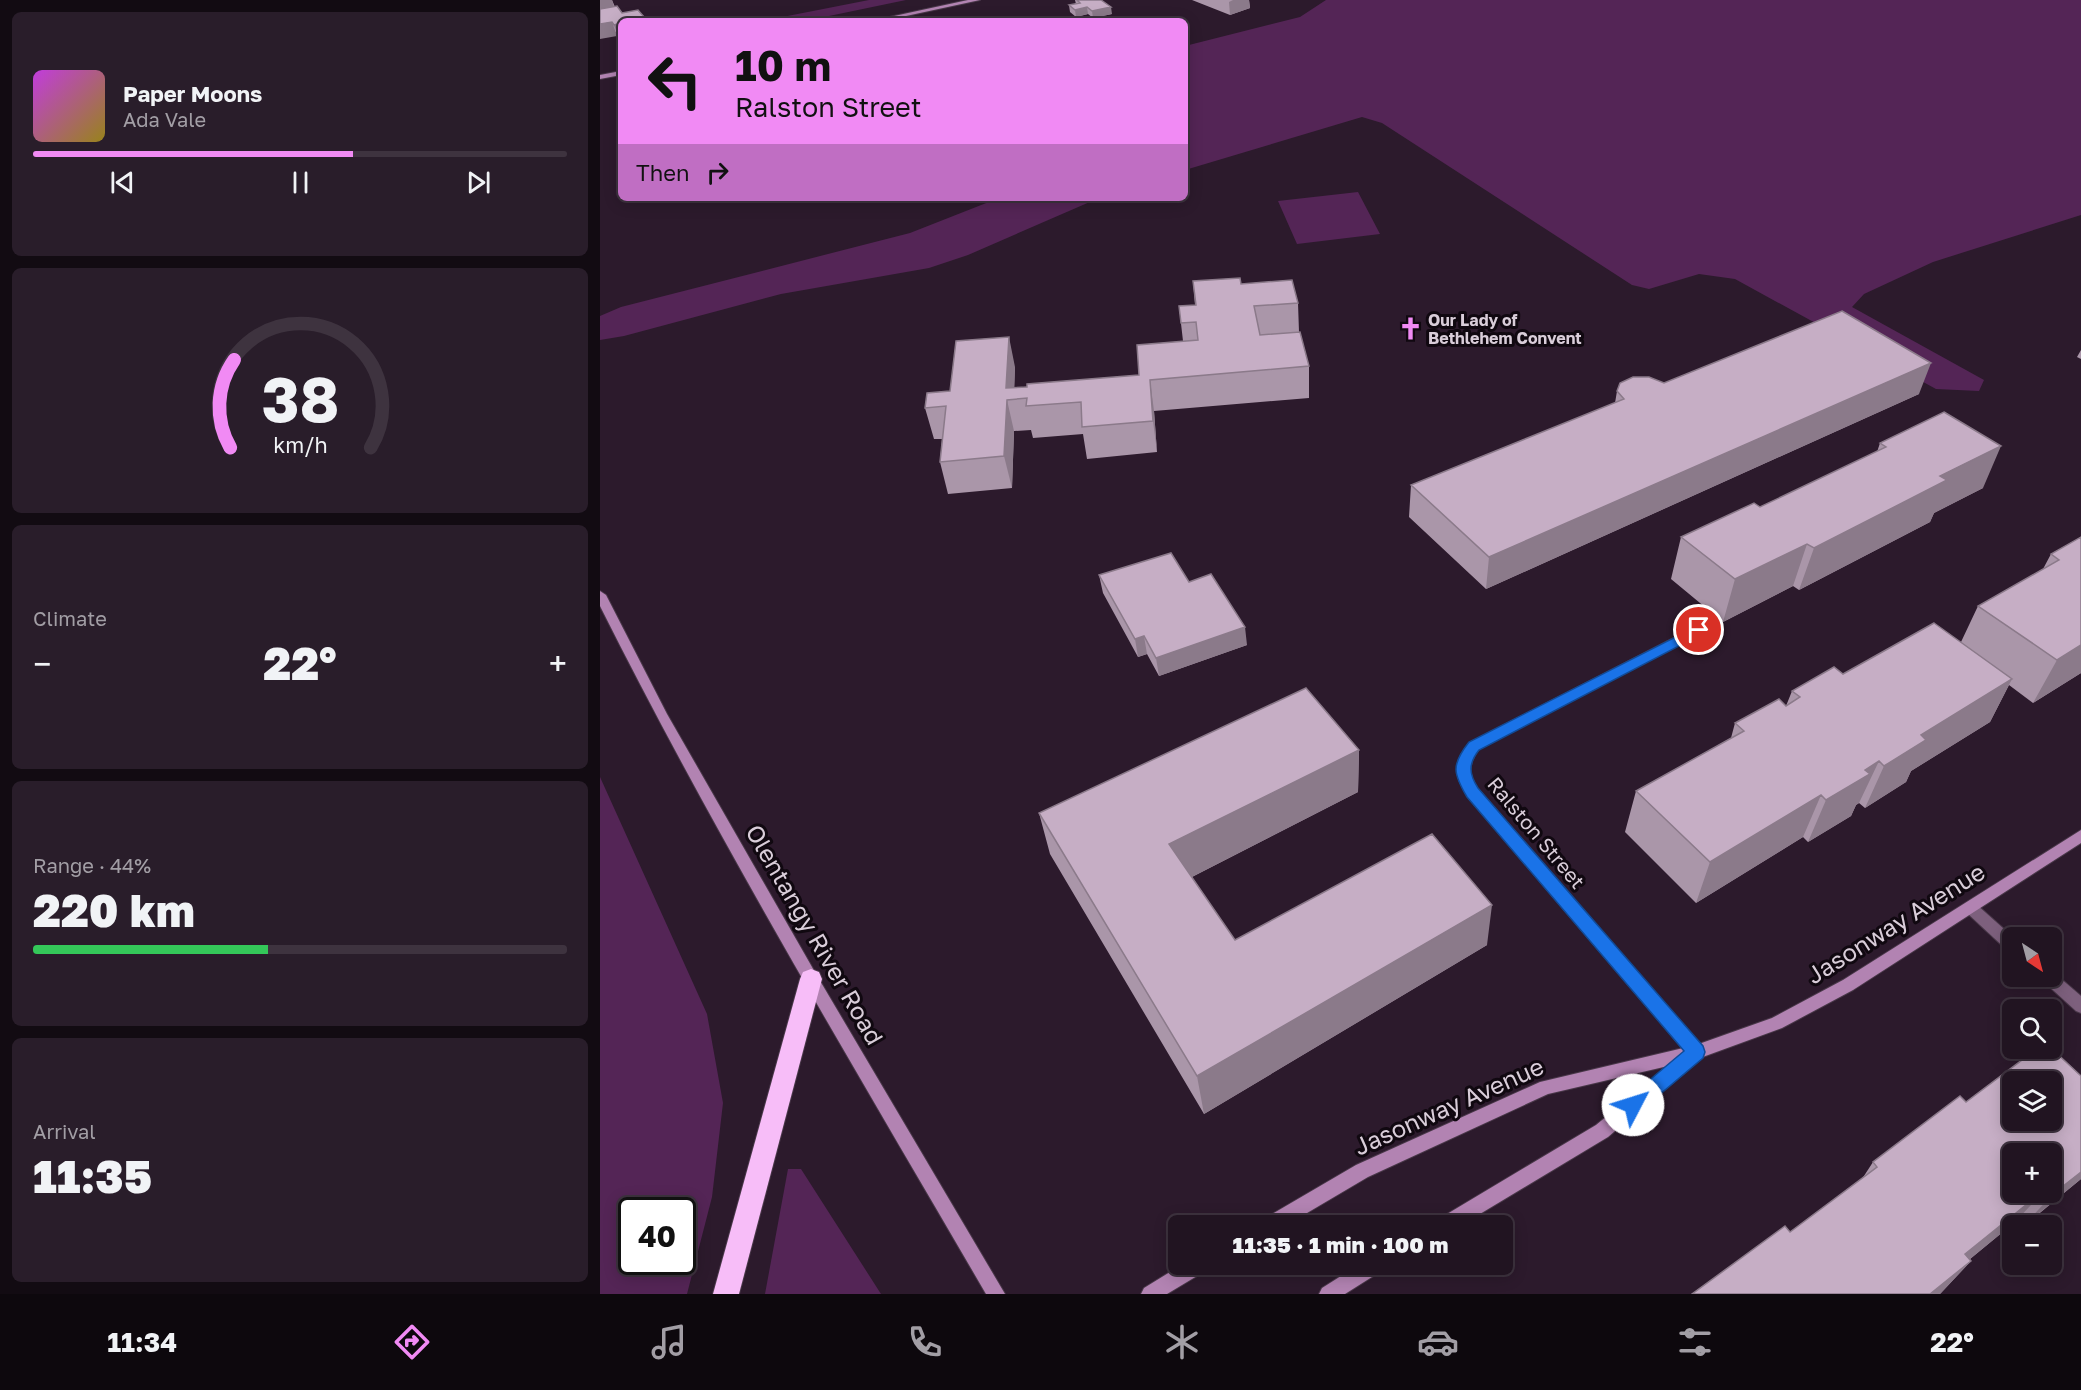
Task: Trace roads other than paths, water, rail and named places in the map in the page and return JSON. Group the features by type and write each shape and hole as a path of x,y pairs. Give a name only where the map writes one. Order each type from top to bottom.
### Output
{"highway":[{"path":"726,1294 811,979"}],"main road":[{"path":"889,18 977,0"},
{"path":"600,77 618,74"},
{"name":"Olentangy River Road","path":"600,595 661,715 811,979 996,1294"},
{"name":"Jasonway Avenue","path":"1287,1215 1362,1171 1546,1087 1696,1052 1777,1023 1848,985 2081,836"},
{"name":"Jasonway Avenue","path":"1461,1215 1602,1131 1696,1052"},
{"path":"1150,1294 1182,1275"},
{"path":"1328,1294 1359,1275"}],"street":[{"name":"Ralston Street","path":"1696,1052 1473,793 1463,777 1464,760 1474,746 1699,630"},
{"path":"1971,908 2002,935"},
{"path":"2060,987 2081,1006"}],"place":[{"name":"Our Lady of Bethlehem Convent","path":"1410,329"}]}
